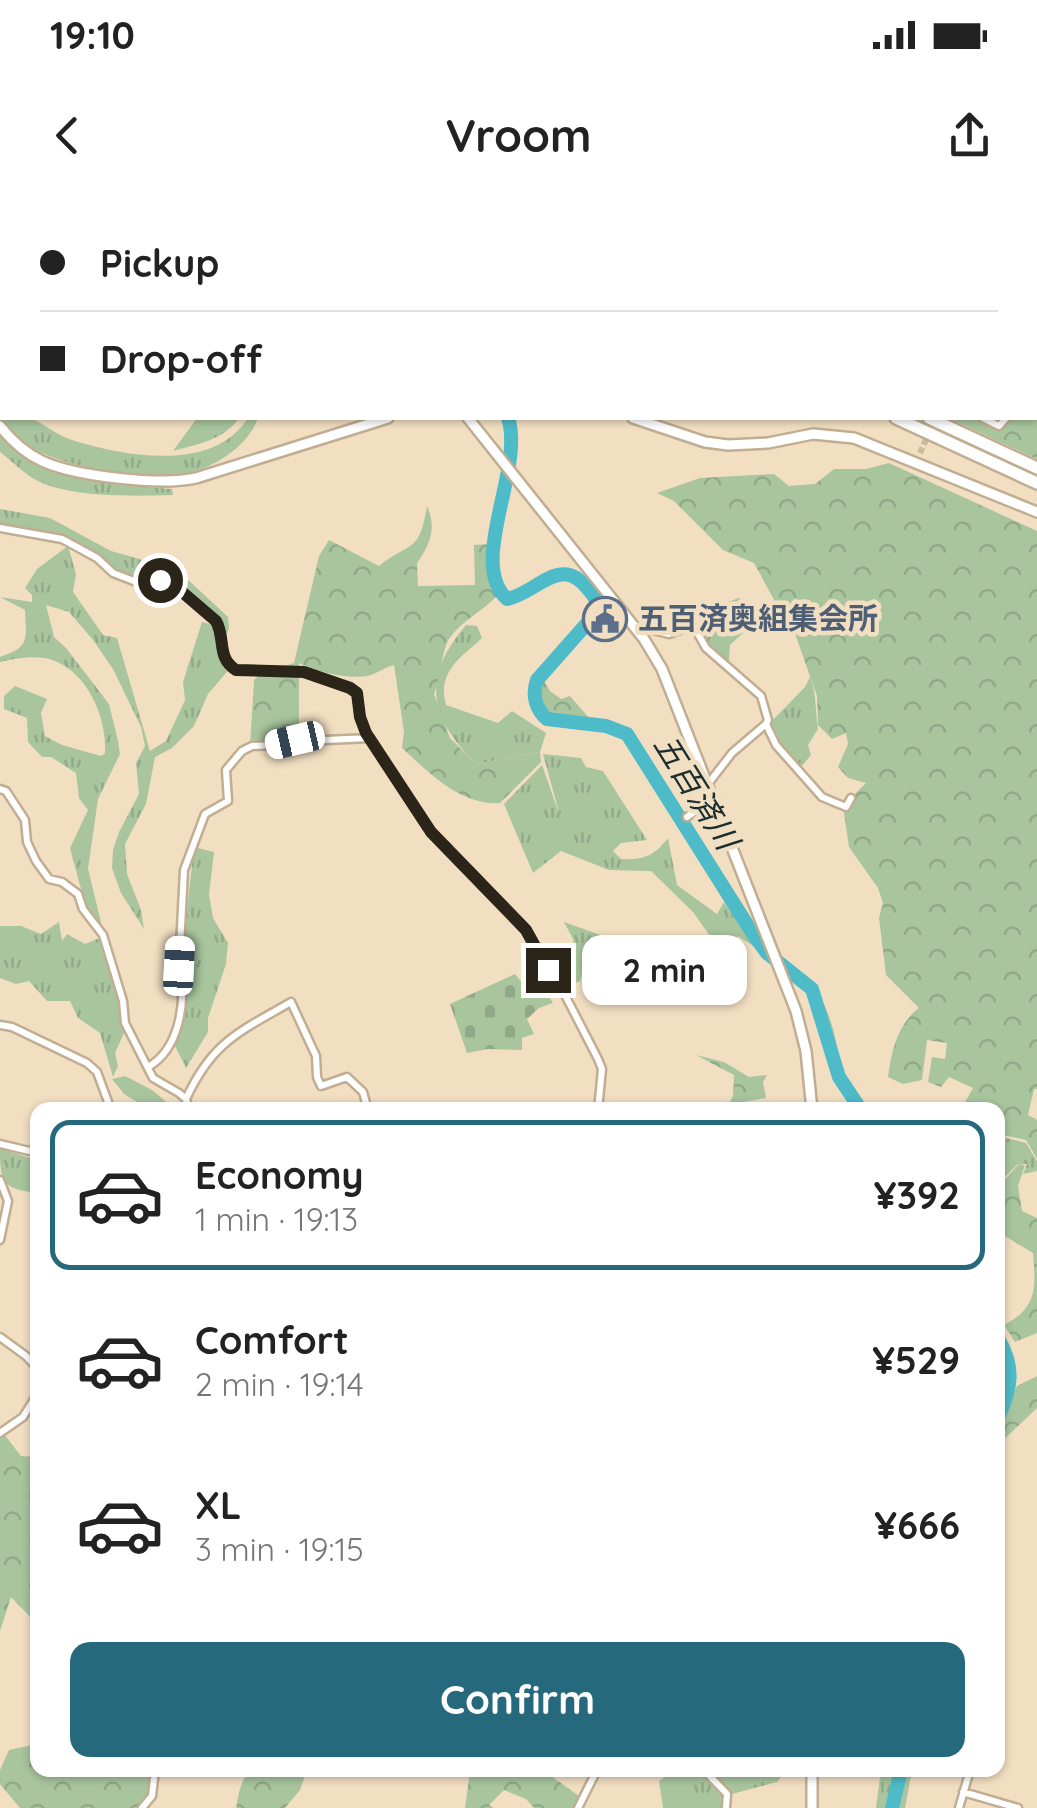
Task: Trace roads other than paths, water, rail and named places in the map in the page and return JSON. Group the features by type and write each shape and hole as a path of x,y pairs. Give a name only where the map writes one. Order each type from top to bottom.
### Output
{"highway":[{"path":"900,420 1037,483"},
{"path":"934,420 1037,468"}],"street":[{"path":"0,426 32,456 55,466 176,482 381,420"},
{"path":"470,420 632,624 662,668 803,1034 811,1102"},
{"path":"640,420 706,442 728,445 768,443 813,434 843,436 918,457 1037,512"},
{"path":"0,528 62,539 97,558 113,573 139,583 160,580 174,585 216,621 222,655 236,670 304,672 357,693 360,717 370,738 431,832 526,930 565,995 602,1069 599,1102"},
{"path":"632,624 668,634 693,626 706,648 761,696 766,724 732,752 706,786"},
{"path":"766,724 776,745 822,797 846,806 851,798"},
{"path":"148,1067 162,1059 178,1029 184,870 205,814 228,801 226,770 242,751 252,746 311,736 325,740 370,738"},
{"path":"0,790 6,792 25,820 27,842 36,861 50,879 62,882 78,894 83,909 104,934 123,1001 125,1023 152,1078 187,1102"},
{"path":"688,817 712,799"},
{"path":"186,1099 200,1068 223,1042 291,1002 316,1056 321,1086 347,1076 363,1092 366,1102"},
{"path":"0,1025 87,1063 97,1072 108,1102"},
{"path":"0,1144 30,1151"},
{"path":"0,1180 6,1190 0,1240"},
{"path":"0,1337 30,1360"},
{"path":"0,1432 23,1417 30,1406"},
{"path":"142,1808 153,1795 154,1777"},
{"path":"578,1808 594,1777"},
{"path":"710,1777 726,1794 726,1808"},
{"path":"812,1777 812,1808"},
{"path":"959,1808 968,1777"},
{"path":"963,1792 1018,1808"}],"waterway":[{"name":"五百済川","path":"508,420 509,462 494,539 496,583 507,599 558,575 568,575 590,592 598,611 537,680 537,706 547,719 606,726 627,734 753,934 767,953 812,989 839,1077 856,1102"},
{"name":"五百済川","path":"1005,1354 1010,1378 1005,1399"},
{"name":"五百済川","path":"892,1808 899,1777"}],"tunnel":[{"path":"920,453 930,431"}],"place":[{"name":"五百済奥組集会所","path":"605,619"}]}
